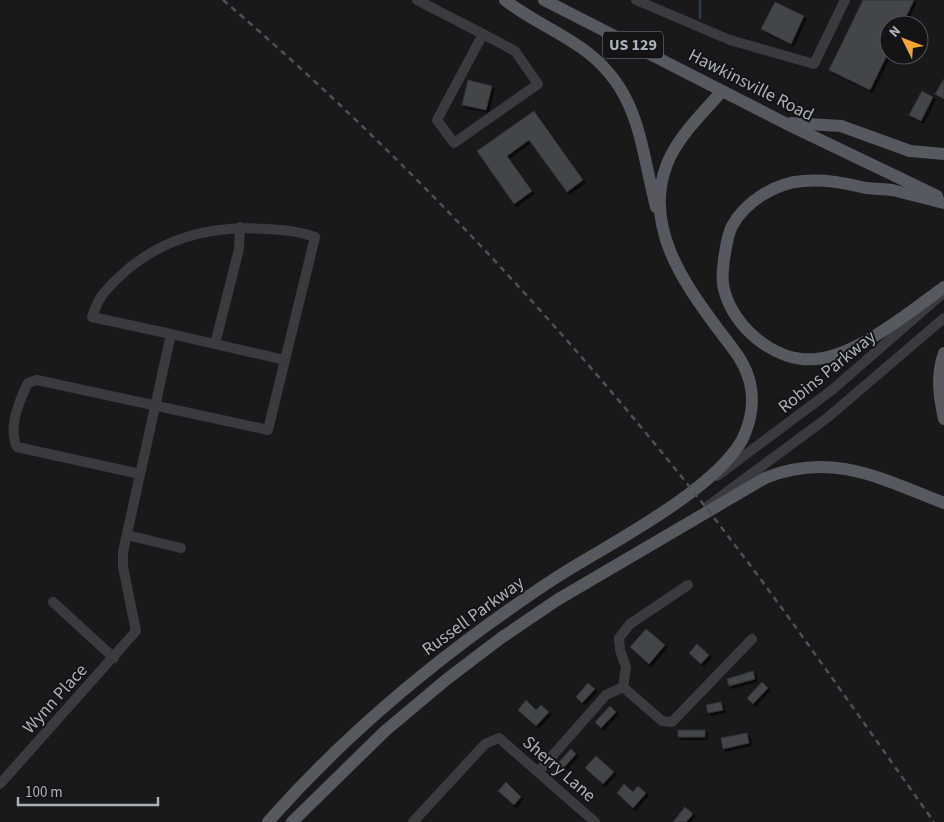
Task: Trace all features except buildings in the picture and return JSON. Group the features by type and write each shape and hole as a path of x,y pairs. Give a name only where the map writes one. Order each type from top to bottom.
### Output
{"main road":[{"name":"Russell Parkway","path":"268,822 326,761 419,678 528,597 661,513 722,468 738,446 749,422 752,402 750,384 739,357 680,274 669,249 660,221 637,121 629,101 601,63 582,48 505,0"},
{"name":"Hawkinsville Road","path":"544,0 785,123 944,201"},
{"path":"660,221 663,183 667,164 686,134 722,91"},
{"path":"785,123 841,126 910,151 944,154"},
{"path":"944,201 841,181 802,181 784,185 758,198 738,217 727,242 722,276 724,290 745,328 767,347 791,357 814,359 847,349 888,328 944,287"},
{"path":"944,353 939,368 939,394 944,419"},
{"name":"Russell Parkway","path":"292,822 371,744 447,679 557,600 672,531 737,489 783,472 806,467 834,466 862,472 944,503"}],"street":[{"path":"417,0 483,34 514,51 538,84 454,143 437,120 483,34"},
{"path":"636,0 730,40 814,64 845,0"},
{"path":"215,344 239,249 240,227"},
{"path":"140,474 17,447 12,438 20,398 28,383 37,380 268,430 315,237 298,231 240,227 203,231 170,242 132,266 98,298 92,317 285,360"},
{"name":"Robins Parkway","path":"722,468 840,384 944,292"},
{"name":"Robins Parkway","path":"737,489 835,412 944,318"},
{"path":"171,334 127,535 181,548"},
{"name":"Wynn Place","path":"0,784 136,631 123,567 127,535"},
{"path":"624,686 626,667 620,650 619,638 630,624 688,585"},
{"path":"52,602 114,658"},
{"path":"624,686 662,721 672,722 752,639"},
{"path":"538,772 606,695 624,686"},
{"name":"Sherry Lane","path":"413,822 486,744 499,738 595,822"}],"waterway":[{"path":"700,0 700,18"}],"railway":[{"path":"223,0 342,107 400,163 511,278 565,338 668,460 737,548 934,822"}]}
